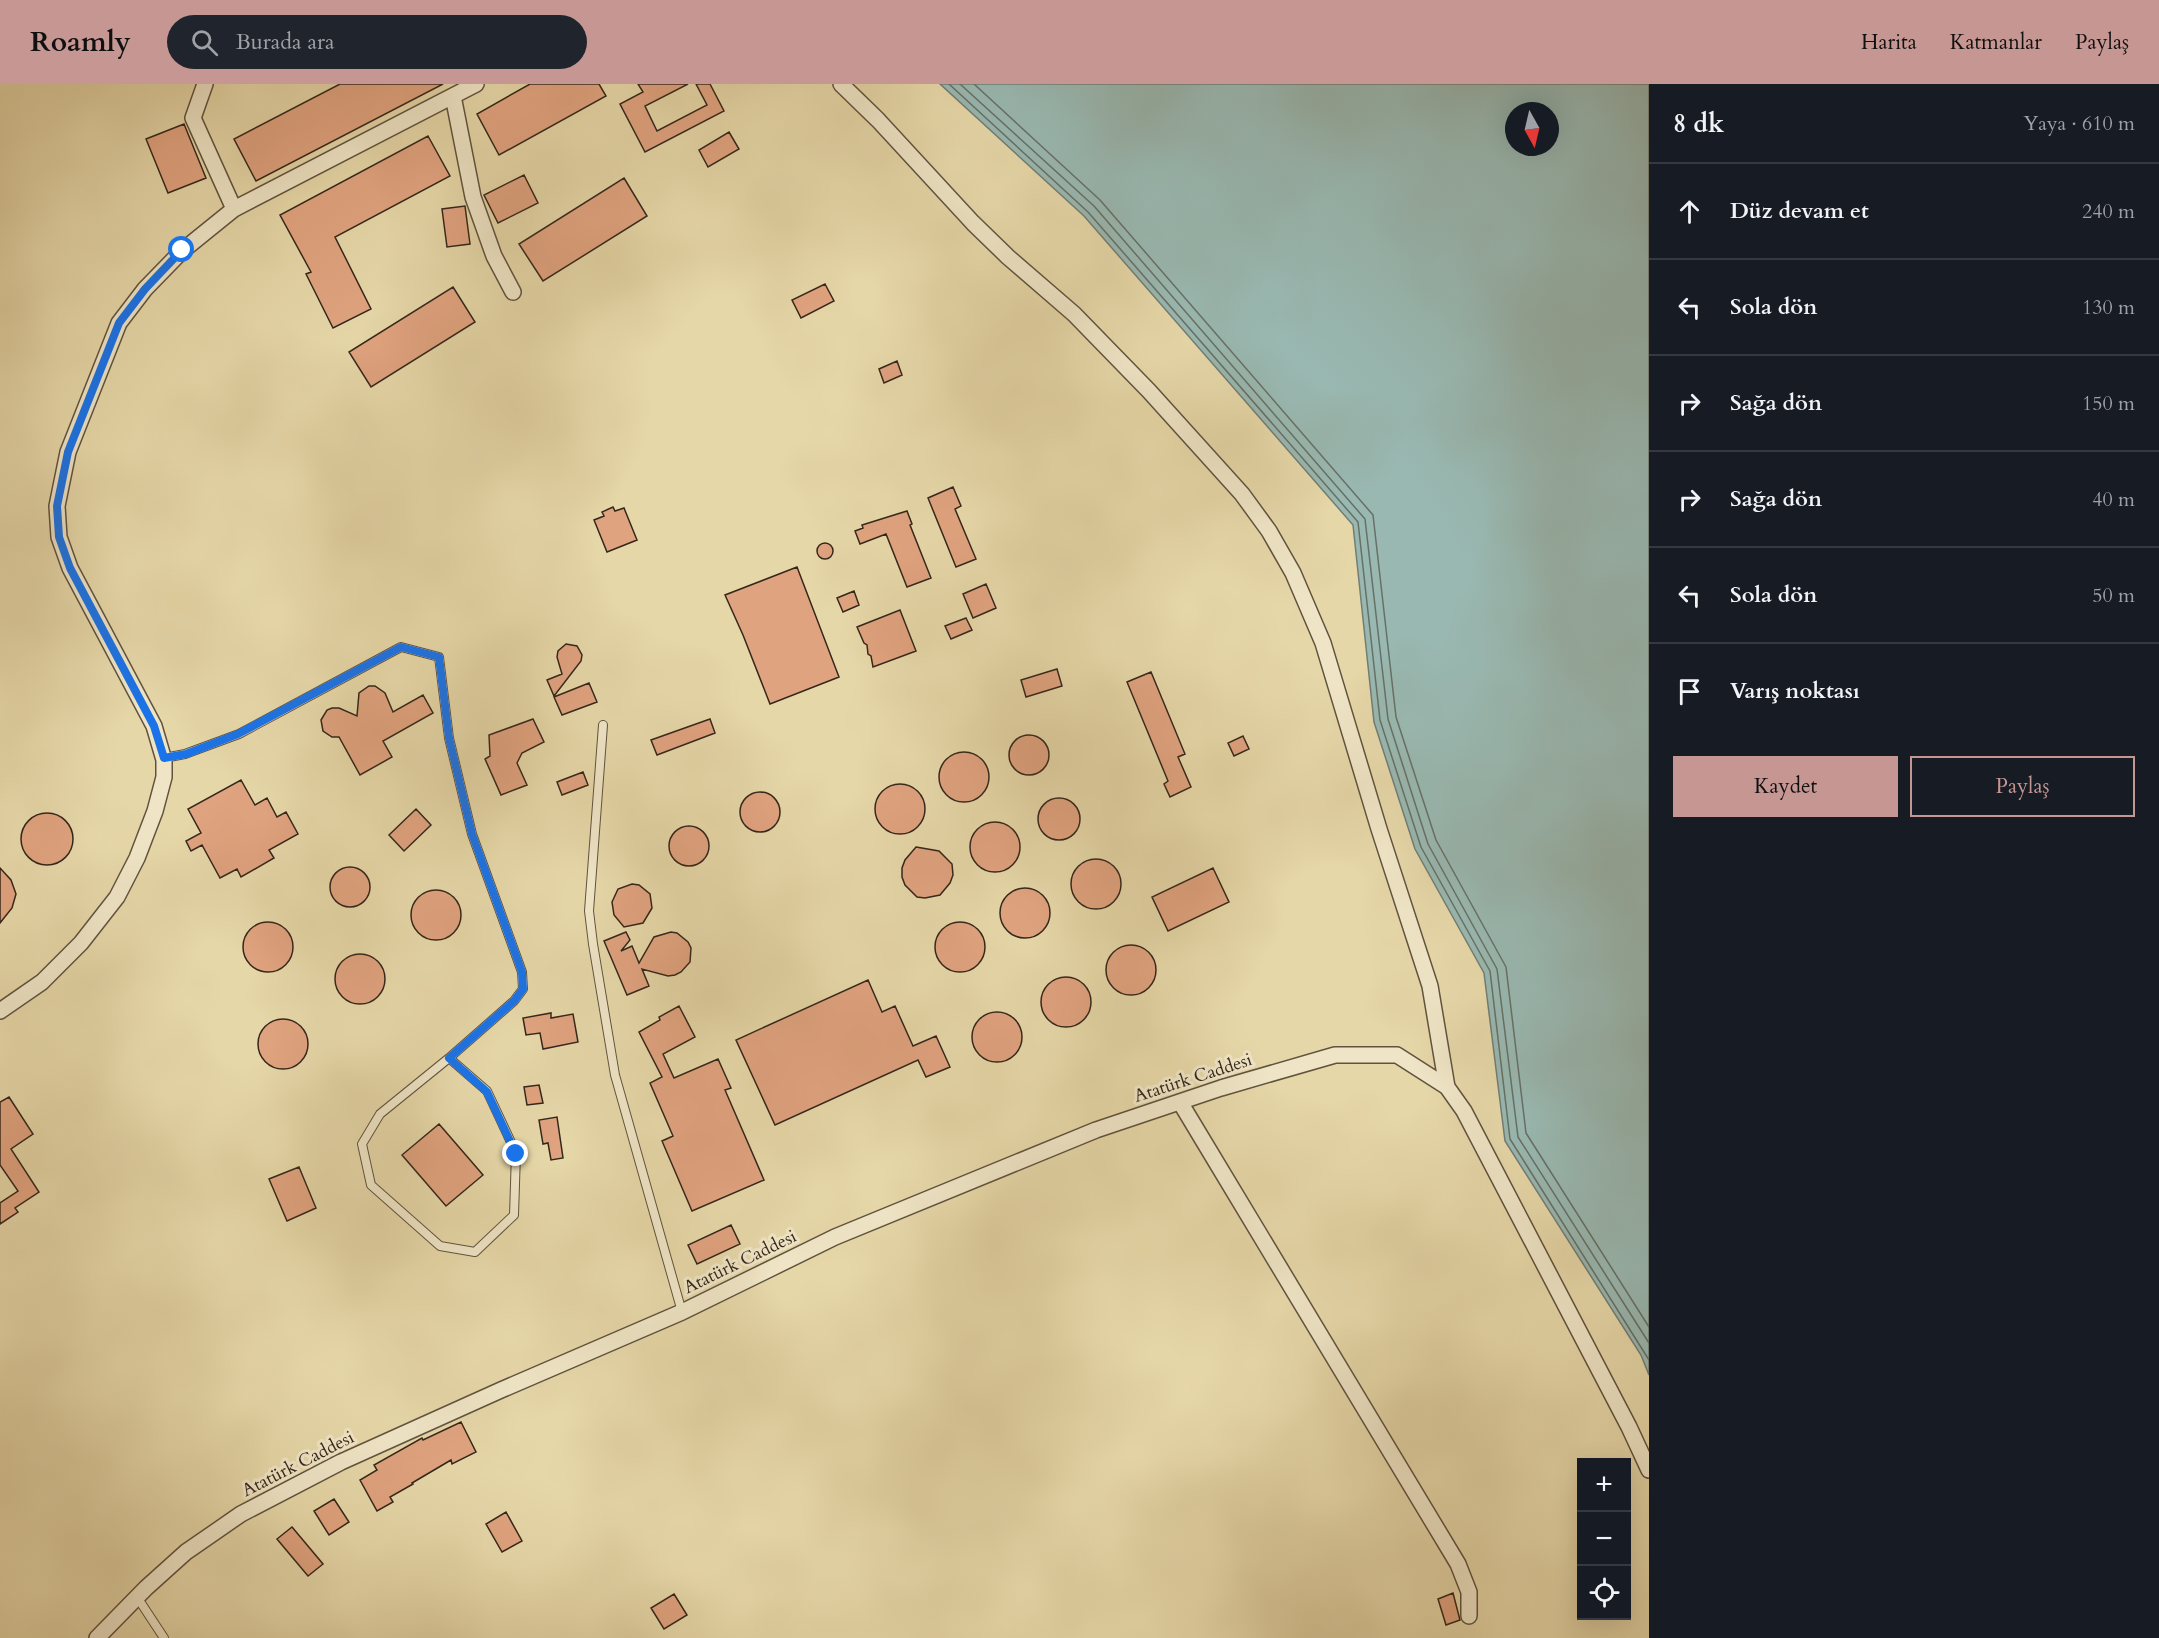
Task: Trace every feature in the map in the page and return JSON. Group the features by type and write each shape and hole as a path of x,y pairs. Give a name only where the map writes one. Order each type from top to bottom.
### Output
{"street":[{"path":"205,84 193,118 234,209"},
{"path":"0,1011 42,982 81,943 117,897 137,858 155,811 164,777 164,758 154,726 70,568 59,537 57,506 68,452 119,323 145,289 182,250 234,209 476,84"},
{"path":"841,84 878,120 973,223 1008,257 1074,314 1149,391 1242,494 1269,531 1293,573 1323,643 1379,829 1430,986 1447,1087 1464,1111 1629,1427 1649,1470"},
{"path":"453,96 473,197 494,256 513,292"},
{"name":"Atatürk Caddesi","path":"97,1638 186,1552 241,1514 341,1462 682,1312 835,1237 1096,1130 1335,1055 1398,1055 1447,1087"},
{"path":"1180,1102 1458,1564 1469,1592 1469,1616"}],"lane":[{"path":"164,758 186,754 238,734 401,647 439,657 449,738 472,834 522,972 523,989 514,1001 449,1058 380,1114 362,1144 371,1185 440,1246 475,1252 514,1215 516,1154 487,1092 449,1058"},
{"path":"603,725 589,911 593,944 615,1075 682,1312"},
{"path":"138,1597 164,1638"}],"water":[{"path":"940,84 1649,84 1649,1375 1641,1355 1505,1141 1484,973 1415,849 1374,722 1353,525 1084,216"}],"building":[{"path":"340,84 443,84 256,181 234,139"},
{"path":"530,84 599,84 606,96 499,155 477,114"},
{"path":"638,84 688,84 645,106 657,131 707,105 696,84 710,84 724,111 645,152 620,104 643,92"},
{"path":"184,124 206,178 168,193 146,139"},
{"path":"729,132 739,149 708,167 699,150"},
{"path":"428,136 450,176 335,237 371,309 333,328 306,274 311,272 280,215"},
{"path":"524,175 538,203 498,223 484,195"},
{"path":"624,178 647,216 543,281 519,244"},
{"path":"465,206 470,244 447,247 442,209"},
{"path":"825,284 834,301 801,318 792,300"},
{"path":"453,287 475,322 371,387 349,352"},
{"path":"897,361 902,375 884,383 879,369"},
{"path":"953,487 961,506 955,509 976,559 956,567 928,498"},
{"path":"613,507 615,511 624,508 637,540 607,552 594,520 604,516 602,512"},
{"path":"907,511 912,524 910,525 931,578 907,587 886,534 860,544 855,531 863,528 862,525"},
{"path":"822,543 828,543 833,551 831,557 822,559 817,554 817,548"},
{"path":"797,567 839,677 770,704 725,595"},
{"path":"986,584 996,608 973,618 963,594"},
{"path":"854,591 859,605 843,612 837,598"},
{"path":"900,610 916,651 873,667 867,645 857,627"},
{"path":"966,618 972,630 951,639 945,626"},
{"path":"566,644 577,646 582,655 581,661 554,696 547,680 562,674 557,657 558,651"},
{"path":"1057,669 1062,686 1026,697 1021,680"},
{"path":"1151,672 1185,754 1178,757 1191,787 1170,797 1164,784 1168,781 1127,682"},
{"path":"589,683 597,702 562,715 554,697"},
{"path":"369,686 375,686 385,693 393,712 423,695 433,713 383,741 392,757 360,775 339,737 332,737 323,731 321,720 327,710 332,708 339,708 357,716 359,693"},
{"path":"533,719 544,742 522,753 517,763 527,785 501,795 485,759 490,756 489,735"},
{"path":"710,719 715,733 657,755 651,740"},
{"path":"1029,735 1037,736 1043,741 1048,747 1048,763 1043,769 1037,774 1029,775 1021,774 1015,769 1010,763 1009,755 1010,747 1015,741 1021,736"},
{"path":"1243,736 1249,749 1234,756 1228,743"},
{"path":"959,752 969,752 982,759 989,772 989,782 982,795 969,802 959,802 950,798 943,791 939,782 939,772 943,763 950,756"},
{"path":"583,772 588,785 562,795 557,782"},
{"path":"241,780 255,805 267,798 277,817 286,812 298,834 269,850 274,858 241,877 237,869 220,878 202,845 191,851 186,841 201,833 188,809"},
{"path":"895,784 905,784 918,791 925,804 925,814 918,827 905,834 895,834 886,830 879,823 875,814 875,804 879,795 886,788"},
{"path":"760,792 768,793 774,798 779,804 779,820 774,826 768,831 760,832 752,831 746,826 741,820 740,812 741,804 746,798 752,793"},
{"path":"1059,798 1067,799 1074,804 1079,811 1079,827 1074,834 1067,839 1059,840 1051,839 1044,834 1039,827 1038,819 1039,811 1044,804 1051,799"},
{"path":"416,809 431,825 404,851 389,835"},
{"path":"47,813 57,815 65,821 71,829 73,839 71,849 65,857 57,863 47,865 37,863 29,857 23,849 21,839 23,829 29,821 37,815"},
{"path":"990,822 1000,822 1013,829 1020,842 1020,852 1013,865 1000,872 990,872 981,868 974,861 970,852 970,842 974,833 981,826"},
{"path":"689,826 697,827 703,832 708,838 708,854 703,860 697,865 689,866 681,865 675,860 670,854 669,846 670,838 675,832 681,827"},
{"path":"916,847 939,851 952,864 953,875 950,883 940,895 917,897 905,885 902,868 905,860"},
{"path":"1091,859 1101,859 1114,866 1121,879 1121,889 1114,902 1101,909 1091,909 1082,905 1075,898 1071,889 1071,879 1075,870 1082,863"},
{"path":"350,867 358,868 364,873 369,879 369,895 364,901 358,906 350,907 342,906 336,901 331,895 330,887 331,879 336,873 342,868"},
{"path":"0,868 11,880 16,894 12,908 0,923"},
{"path":"1213,868 1229,902 1168,931 1152,897"},
{"path":"632,884 639,885 650,894 652,908 643,923 624,927 614,915 612,902 618,889"},
{"path":"1020,888 1030,888 1043,895 1050,908 1050,918 1043,931 1030,938 1020,938 1011,934 1004,927 1000,918 1000,908 1004,899 1011,892"},
{"path":"431,890 441,890 454,897 461,910 461,920 454,933 441,940 431,940 422,936 415,929 411,920 411,910 415,901 422,894"},
{"path":"263,922 273,922 286,929 293,942 293,952 286,965 273,972 263,972 254,968 247,961 243,952 243,942 247,933 254,926"},
{"path":"955,922 965,922 978,929 985,942 985,952 978,965 965,972 955,972 946,968 939,961 935,952 935,942 939,933 946,926"},
{"path":"626,932 630,940 621,951 632,946 639,963 654,937 671,932 677,933 688,942 691,948 690,962 675,975 668,976 642,969 649,986 627,995 604,941"},
{"path":"1126,945 1136,945 1149,952 1156,965 1156,975 1149,988 1136,995 1126,995 1117,991 1110,984 1106,975 1106,965 1110,956 1117,949"},
{"path":"355,954 365,954 378,961 385,974 385,984 378,997 365,1004 355,1004 346,1000 339,993 335,984 335,974 339,965 346,958"},
{"path":"1061,977 1071,977 1084,984 1091,997 1091,1007 1084,1020 1071,1027 1061,1027 1052,1023 1045,1016 1041,1007 1041,997 1045,988 1052,981"},
{"path":"868,980 882,1012 895,1006 913,1046 936,1036 950,1067 926,1077 918,1060 775,1125 736,1040"},
{"path":"679,1006 695,1037 663,1054 674,1078 718,1059 731,1088 725,1090 764,1180 692,1211 662,1141 673,1136 650,1083 662,1077 639,1032"},
{"path":"992,1012 1002,1012 1015,1019 1022,1032 1022,1042 1015,1055 1002,1062 992,1062 983,1058 976,1051 972,1042 972,1032 976,1023 983,1016"},
{"path":"551,1013 551,1018 573,1014 578,1042 543,1049 540,1033 526,1035 523,1018"},
{"path":"278,1019 288,1019 301,1026 308,1039 308,1049 301,1062 288,1069 278,1069 269,1065 262,1058 258,1049 258,1039 262,1030 269,1023"},
{"path":"539,1085 543,1103 527,1105 524,1087"},
{"path":"9,1097 33,1134 11,1149 39,1192 15,1208 18,1212 0,1224 0,1203 18,1191 0,1165 0,1102"},
{"path":"557,1117 563,1158 551,1160 548,1143 543,1144 539,1120"},
{"path":"439,1124 483,1175 446,1206 402,1155"},
{"path":"299,1167 316,1208 287,1221 269,1179"},
{"path":"731,1225 740,1244 697,1264 688,1245"},
{"path":"461,1422 476,1452 452,1464 451,1460 412,1483 390,1497 393,1502 377,1511 360,1480 377,1470 374,1465 422,1438 423,1440"},
{"path":"334,1499 349,1522 329,1535 314,1511"},
{"path":"506,1512 522,1541 502,1552 486,1524"},
{"path":"292,1527 323,1564 308,1576 277,1539"},
{"path":"1453,1593 1460,1620 1446,1625 1438,1599"},
{"path":"674,1594 687,1615 664,1629 651,1608"}],"route":[{"path":"182,250 145,289 119,323 68,452 57,506 59,537 70,568 154,726 164,758 186,754 238,734 401,647 439,657 449,738 472,834 522,972 523,989 514,1001 449,1058 487,1092 516,1154"}]}
